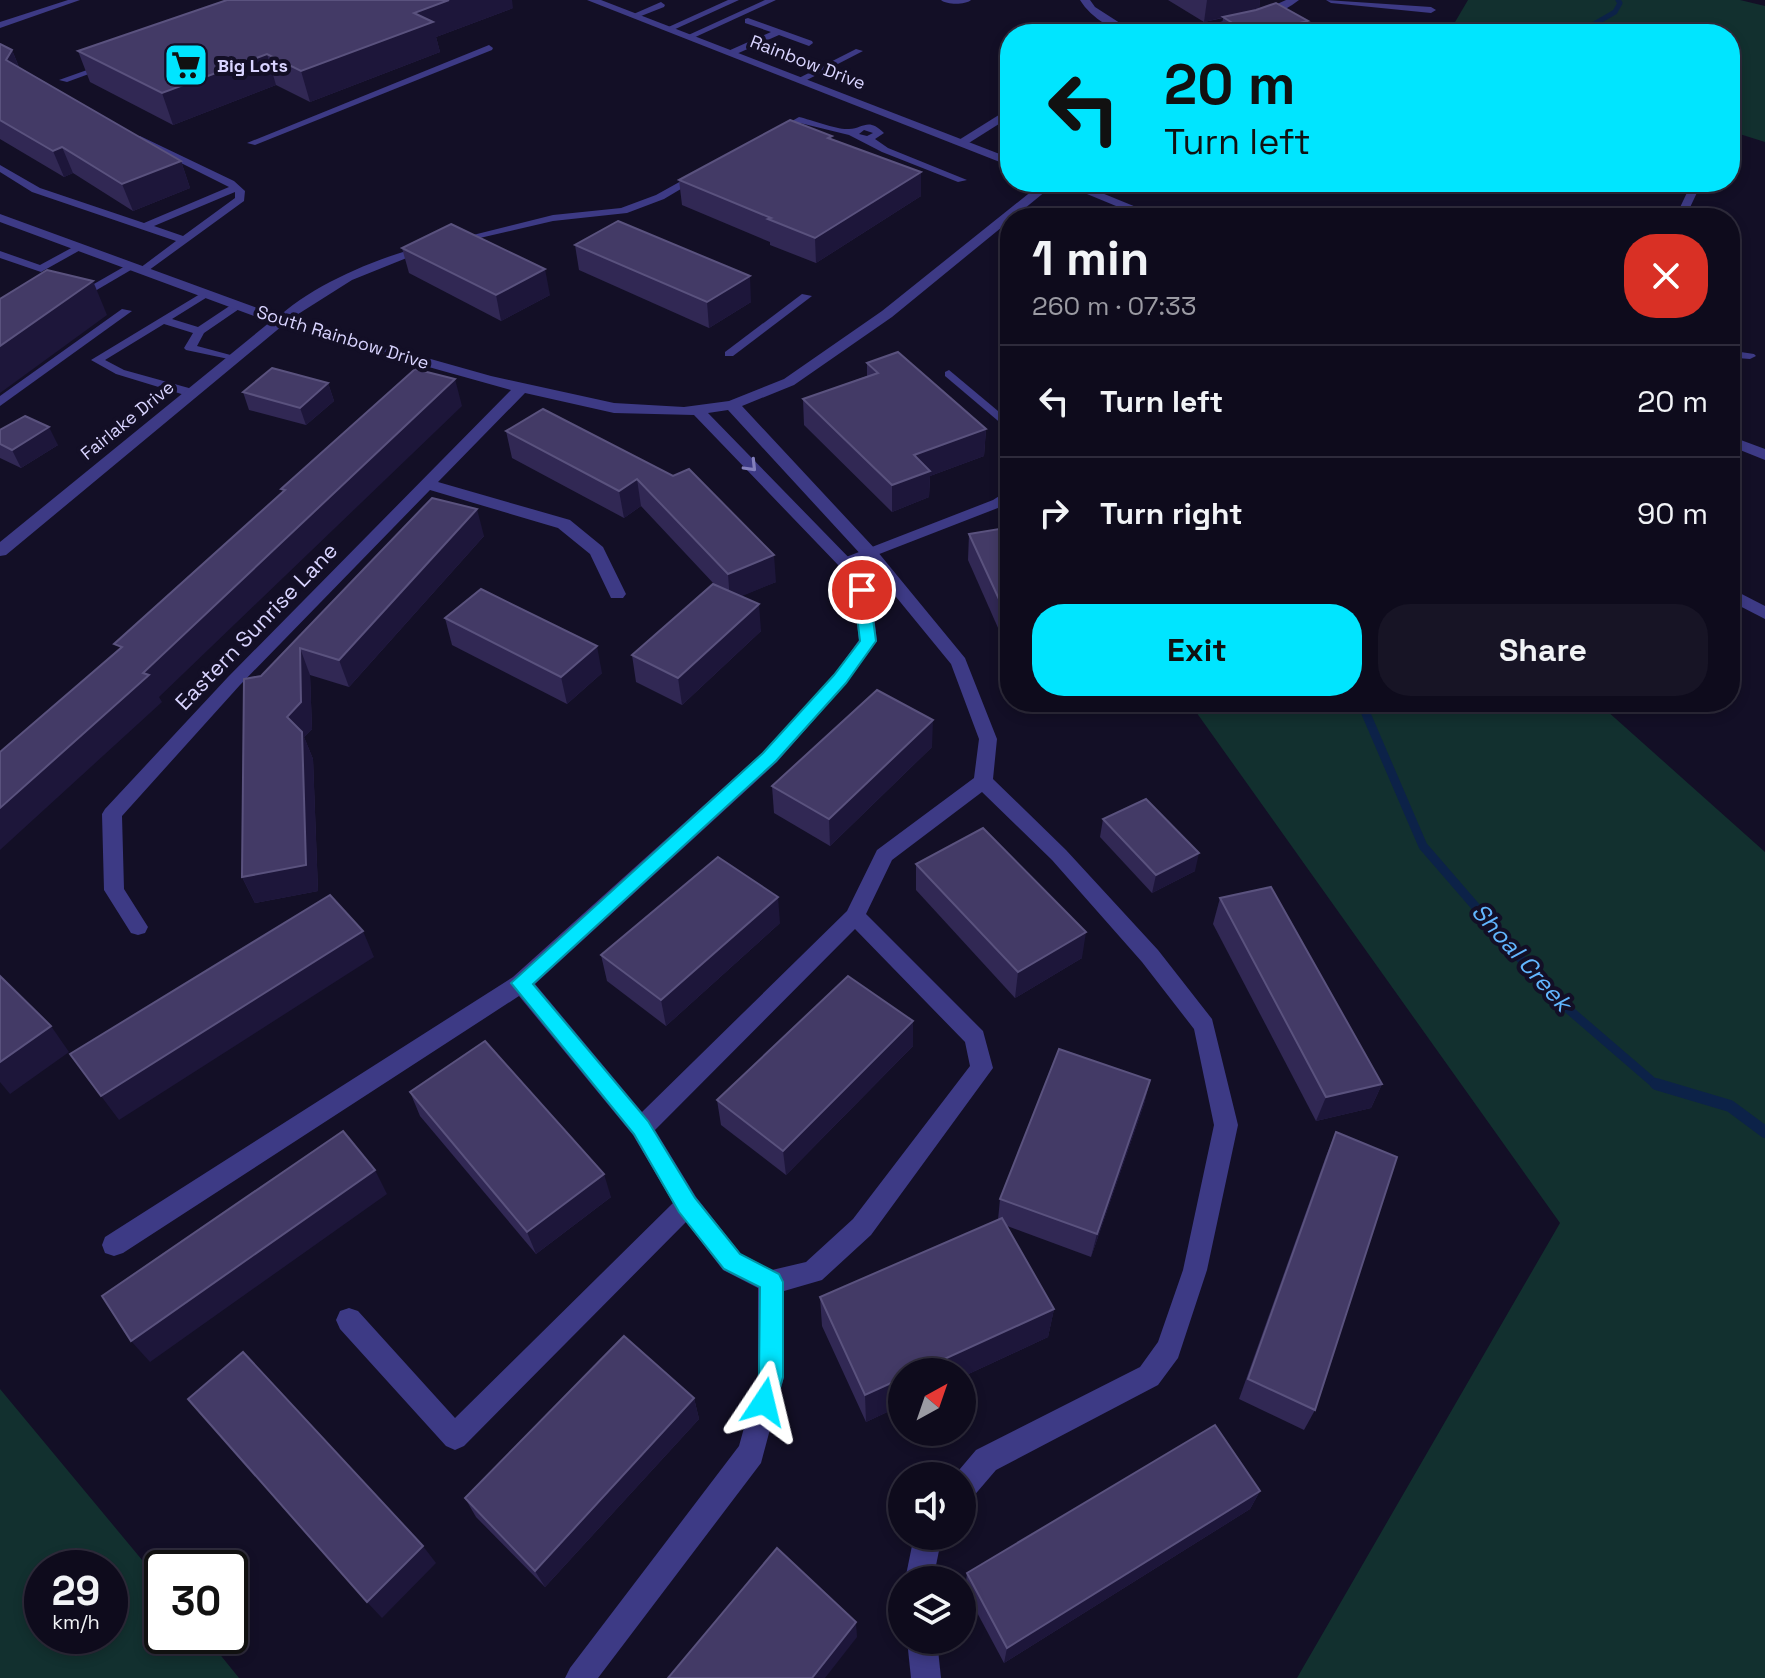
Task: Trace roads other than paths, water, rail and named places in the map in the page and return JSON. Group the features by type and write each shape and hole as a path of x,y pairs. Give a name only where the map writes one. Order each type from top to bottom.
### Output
{"street":[{"name":"Rainbow Drive","path":"592,0 1000,158"},
{"path":"946,0 966,0"},
{"path":"1085,0 1091,9 1116,24"},
{"path":"1223,24 1256,18 1294,0"},
{"path":"1331,0 1431,10"},
{"path":"960,143 1000,118"},
{"name":"South Rainbow Drive","path":"1019,208 1039,192"},
{"path":"1090,192 1131,208"},
{"name":"South Rainbow Drive","path":"0,218 280,321 522,387 614,408 697,410 732,405 789,382 875,323 1000,223"},
{"name":"Fairlake Drive","path":"0,551 280,321"},
{"name":"Eastern Sunrise Lane","path":"138,927 114,890 112,814 234,681 522,387"},
{"path":"641,1128 855,916 884,855 983,781 988,739 959,662 869,553 732,405"},
{"path":"114,1245 521,983 770,757 840,679 868,641 862,590 846,562 697,410"},
{"path":"1740,445 1765,455"},
{"path":"427,484 564,524 597,551 617,594"},
{"path":"1740,599 1765,613"},
{"path":"976,1472 986,1460 1149,1376 1169,1349 1195,1270 1226,1125 1204,1026 1150,956 1059,855 983,781"},
{"path":"521,983 641,1128 687,1205 732,1262 771,1282 813,1272 862,1227 982,1068 975,1038 855,916"},
{"path":"349,1320 455,1437 687,1205"},
{"path":"580,1678 751,1453 771,1377 771,1282"},
{"path":"923,1654 926,1678"}],"lane":[{"path":"0,25 76,0"},
{"path":"668,29 735,0"},
{"path":"688,37 772,0"},
{"path":"633,16 661,5"},
{"path":"748,21 809,43"},
{"path":"731,53 778,32"},
{"path":"252,143 489,48"},
{"path":"800,80 859,51"},
{"path":"64,80 120,61"},
{"path":"874,129 895,117"},
{"path":"771,135 799,120 852,133 885,150 962,180"},
{"path":"852,133 863,127 879,133 868,139"},
{"path":"80,296 136,269 240,199 240,191 235,188 130,135"},
{"path":"0,168 36,190 182,239"},
{"path":"446,243 553,218 623,211 660,197 702,174"},
{"path":"0,183 14,177"},
{"path":"143,227 235,188"},
{"path":"280,321 353,275 393,257 433,247"},
{"path":"0,254 41,269 79,248"},
{"path":"192,393 120,372 97,360 136,334 166,321 205,294"},
{"path":"729,354 806,296"},
{"path":"234,359 190,348 200,331 238,305"},
{"path":"0,402 126,311 114,307"},
{"path":"166,321 200,331"},
{"path":"1740,355 1750,356"},
{"path":"949,374 1000,418"},
{"path":"846,562 1000,501"}],"waterway":[{"name":"Shoal Creek","path":"1594,24 1615,12 1620,3 1618,0"},
{"name":"Shoal Creek","path":"1365,712 1423,846 1553,996 1654,1083 1663,1086"},
{"name":"Shoal Creek","path":"1656,1084 1730,1106 1765,1132"}],"place":[{"name":"Big Lots","path":"186,65"}]}
